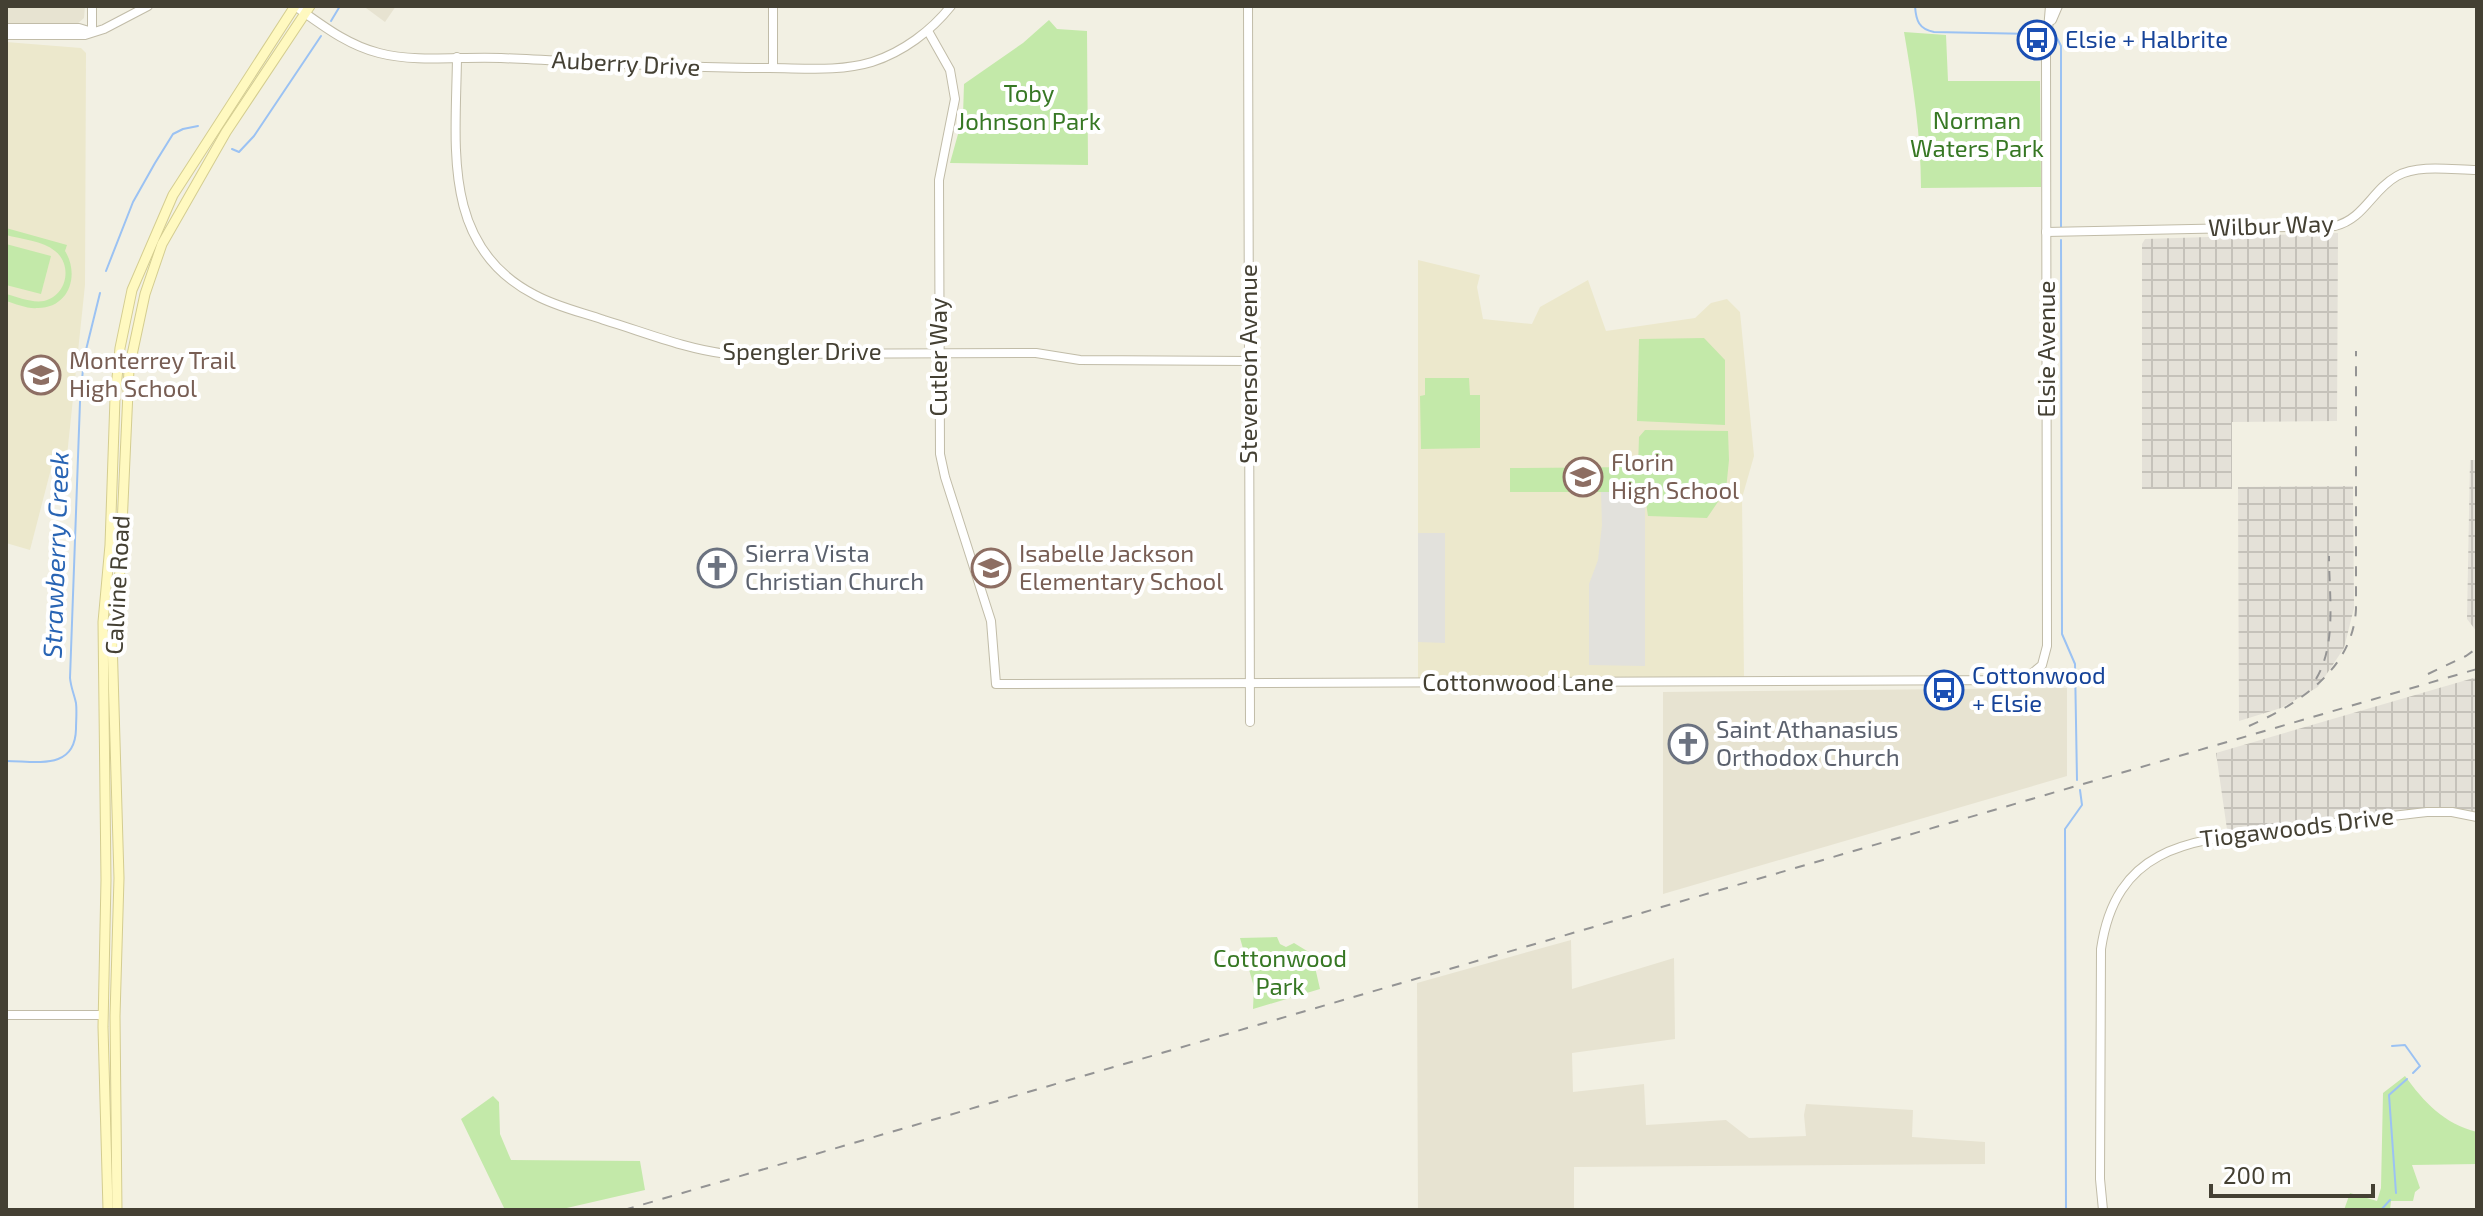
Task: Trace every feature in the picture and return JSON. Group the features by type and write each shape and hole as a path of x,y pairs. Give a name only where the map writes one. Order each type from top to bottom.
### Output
{"main road":[{"name":"Calvine Road","path":"108,1210 103,1015 106,880 103,638 120,348 132,290 173,195 295,6"},
{"name":"Calvine Road","path":"117,1210 115,1016 119,878 112,638 120,571 129,369 145,294 162,244 190,192 307,9"},
{"path":"103,638 108,649 109,682 115,689"},
{"path":"104,690 109,699 110,744 116,750"}],"street":[{"path":"92,6 92,32"},
{"path":"6,35 85,35 112,26 148,6"},
{"name":"Auberry Drive","path":"295,6 307,9 316,22 338,36 365,49 388,55 714,68 856,65 882,58 907,45 928,31 951,6"},
{"path":"773,6 773,68"},
{"name":"Stevenson Avenue","path":"1248,6 1250,722"},
{"name":"Elsie Avenue","path":"2037,671 2046,655 2047,646 2046,54 2050,6"},
{"name":"Elsie Avenue","path":"2050,24 2058,6"},
{"path":"6,28 76,28 92,32"},
{"name":"Cutler Way","path":"928,31 950,70 955,99 939,180 940,454 991,621 996,684"},
{"name":"Spengler Drive","path":"457,57 457,176 462,204 472,232 492,263 523,288 559,305 714,353 1043,353 1080,360 1249,361"},
{"name":"Wilbur Way","path":"2046,232 2335,226 2356,218 2387,183 2403,174 2421,170 2477,170"},
{"name":"Cottonwood Lane","path":"996,684 1964,681 2024,680 2037,671"},
{"name":"Tiogawoods Drive","path":"2103,1210 2100,1179 2101,949 2111,912 2119,895 2135,875 2166,852 2202,839 2427,812 2452,812 2477,817"},
{"path":"6,1015 103,1015"}],"shaded area":[{"path":"6,6 85,6 84,18 77,24 6,24"},
{"path":"396,6 385,22 366,8"},
{"name":"Monterrey Trail High School","path":"6,42 81,48 86,53 85,285 66,465 52,465 30,550 6,543"},
{"path":"2338,233 2337,421 2232,422 2232,489 2142,489 2142,244 2145,239"},
{"name":"Florin High School","path":"1418,260 1480,275 1477,287 1483,319 1532,324 1540,307 1588,280 1606,331 1695,318 1711,303 1727,299 1740,312 1754,456 1742,498 1744,678 1418,678"},
{"path":"2470,460 2477,460 2477,632 2467,619"},
{"path":"2353,486 2354,608 2344,648 2318,687 2281,708 2239,721 2238,487"},
{"path":"1601,492 1639,492 1645,497 1645,666 1589,665 1589,584 1598,560 1602,525"},
{"path":"1418,533 1445,533 1445,643 1418,642"},
{"path":"2477,677 2477,817 2440,811 2228,836 2216,753"},
{"path":"2067,688 2067,776 1663,894 1663,692"},
{"path":"1571,940 1572,989 1674,958 1675,1039 1572,1053 1573,1092 1644,1084 1646,1125 1726,1120 1749,1138 1806,1136 1806,1104 1913,1110 1912,1137 1985,1142 1985,1164 1574,1167 1574,1210 1418,1210 1417,983"}],"green space":[{"name":"Toby Johnson Park","path":"1049,20 1057,29 1087,31 1088,165 950,163 963,116 964,84 1023,43"},
{"name":"Norman Waters Park","path":"1904,32 1946,35 1948,81 2040,81 2041,187 1921,188 1918,129"},
{"path":"6,228 67,245 65,251 71,270 69,288 49,307 34,308 6,301 6,294 34,301 52,298 62,287 65,272 61,257 55,251 6,235"},
{"path":"6,244 51,256 41,294 6,285"},
{"path":"1704,338 1725,360 1725,425 1637,421 1639,339"},
{"path":"1425,378 1469,378 1470,395 1480,395 1480,448 1421,449 1420,396 1425,395"},
{"path":"1645,430 1728,431 1726,490 1707,518 1648,516 1645,497 1638,492 1510,492 1510,468 1638,467 1639,437"},
{"name":"Cottonwood Park","path":"1277,937 1280,944 1286,947 1294,943 1312,954 1320,989 1253,1009 1254,987 1240,938"},
{"path":"2405,1076 2445,1118 2477,1132 2477,1164 2412,1165 2420,1188 2415,1192 2413,1201 2391,1201 2390,1210 2344,1210 2350,1193 2377,1201 2381,1188 2383,1093"},
{"path":"493,1096 499,1102 500,1134 511,1160 640,1161 645,1190 558,1210 505,1210 461,1119"}],"waterway":[{"name":"Strawberry Creek","path":"331,21 340,6"},
{"path":"1915,6 1919,24 1934,32 2037,34"},
{"name":"Strawberry Creek","path":"232,149 239,152 254,136 321,36"},
{"path":"2057,38 2061,46 2061,227"},
{"name":"Strawberry Creek","path":"106,271 133,202 173,134 198,126"},
{"path":"2061,240 2062,634 2075,664 2077,780"},
{"name":"Strawberry Creek","path":"6,761 52,761 69,752 74,742 76,706 70,678 80,402 84,358 100,293"},
{"path":"2066,1210 2065,829 2082,805 2080,790"},
{"path":"2392,1046 2405,1045 2420,1066 2413,1073"},
{"path":"2396,1193 2389,1095 2407,1079"},
{"path":"2381,1210 2390,1200"}],"railway":[{"path":"2249,726 2286,707 2320,682 2345,650 2353,630 2356,609 2356,351"},
{"path":"2316,679 2323,665 2329,635 2329,556"},
{"path":"2428,674 2477,648"},
{"path":"624,1210 2477,669"}],"place":[{"name":"Elsie + Halbrite","path":"2037,40"},
{"name":"Monterrey Trail High School","path":"41,375"},
{"name":"Florin High School","path":"1583,477"},
{"name":"Sierra Vista Christian Church","path":"717,568"},
{"name":"Isabelle Jackson Elementary School","path":"991,568"},
{"name":"Cottonwood + Elsie","path":"1944,690"},
{"name":"Saint Athanasius Orthodox Church","path":"1688,744"}]}
